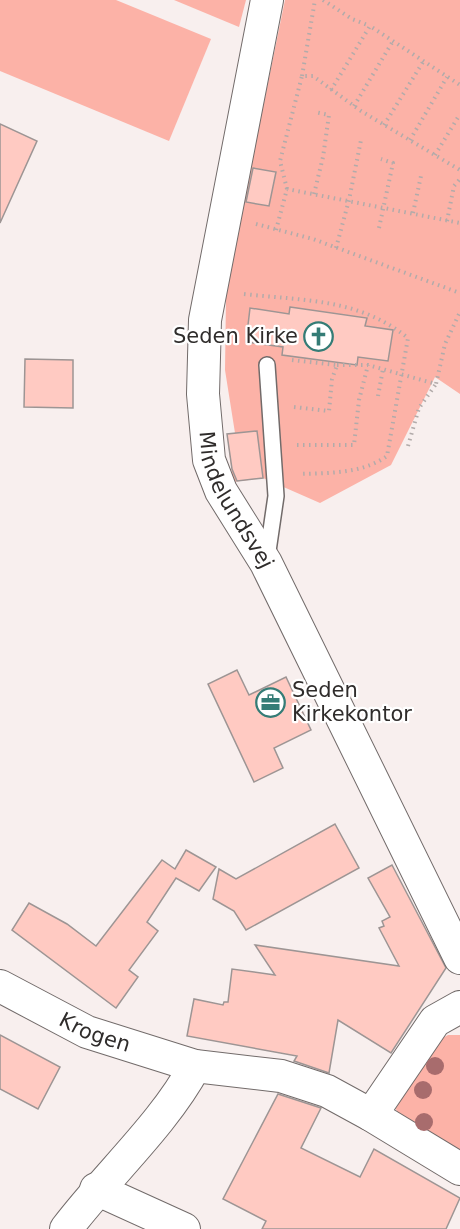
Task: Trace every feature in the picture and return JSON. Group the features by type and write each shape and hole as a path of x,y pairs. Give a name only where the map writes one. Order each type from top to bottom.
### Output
{"street":[{"name":"Mindelundsvej","path":"267,0 205,321 203,394 209,460 217,481 266,564 460,958"},
{"name":"Krogen","path":"0,986 87,1032 195,1066 280,1076 327,1091 460,1169"},
{"path":"371,1115 435,1021 460,1007"},
{"path":"66,1229 96,1189 181,1092 195,1066"},
{"path":"96,1189 184,1229"}],"lane":[{"path":"266,564 276,496 267,364"}],"path":[{"path":"315,0 302,76 280,161 287,189 276,230 336,248 460,293"},
{"path":"323,0 343,14 370,26 460,86"},
{"path":"331,90 370,26"},
{"path":"354,106 393,42"},
{"path":"384,125 423,62"},
{"path":"302,76 313,76 354,106 460,170"},
{"path":"410,140 447,77"},
{"path":"314,194 323,157 329,115 315,112"},
{"path":"435,155 460,114"},
{"path":"336,248 350,200 361,140"},
{"path":"379,228 393,163 381,159"},
{"path":"413,214 421,176"},
{"path":"447,221 453,186 460,179"},
{"path":"287,189 460,223"},
{"path":"241,294 347,305 388,321 408,338 387,456 374,465 343,472 274,474"},
{"path":"408,446 419,408 436,384 446,344 460,312"},
{"path":"267,364 283,359 337,365 368,365 436,384"},
{"path":"293,370 294,360"},
{"path":"288,406 330,411 332,379 337,365"},
{"path":"313,447 354,445 359,400 368,365"},
{"path":"378,396 383,369"}],"shaded area":[{"path":"0,0 116,0 211,39 169,141 0,71"},
{"path":"174,0 246,0 239,27"},
{"path":"285,0 460,0 460,394 435,377 391,465 320,503 263,478 233,482 227,435 235,433 225,370 226,298"},
{"path":"448,1035 460,1035 460,1159 400,1118 395,1107 425,1048"}],"building":[{"path":"0,124 37,141 0,223"},
{"path":"253,168 276,172 269,206 246,202"},
{"name":"Seden Kirke","path":"290,307 367,318 365,326 393,330 388,361 358,357 357,365 282,355 283,347 246,342 250,308 289,314"},
{"path":"25,359 73,360 73,408 24,407"},
{"path":"257,431 263,478 237,481 232,469 227,434"},
{"path":"237,670 249,695 286,677 311,730 274,748 283,768 254,782 208,684"},
{"path":"335,824 359,868 246,930 234,911 213,899 219,869 236,879"},
{"path":"186,850 216,867 199,891 176,878 147,922 158,931 129,970 138,977 116,1008 12,930 29,903 67,924 96,946 162,860 175,869"},
{"path":"392,865 446,968 391,1053 338,1020 329,1073 294,1061 297,1056 187,1036 194,999 223,1005 224,1002 228,1002 232,969 275,975 255,945 399,966 379,928 384,926 382,921 390,917 368,878"},
{"path":"0,1035 60,1067 38,1109 0,1089"},
{"path":"278,1094 321,1108 301,1148 360,1177 374,1149 460,1198 446,1229 262,1229 266,1221 223,1199"}],"place":[{"name":"Seden Kirke","path":"319,336"},
{"name":"Seden Kirkekontor","path":"271,702"}]}
